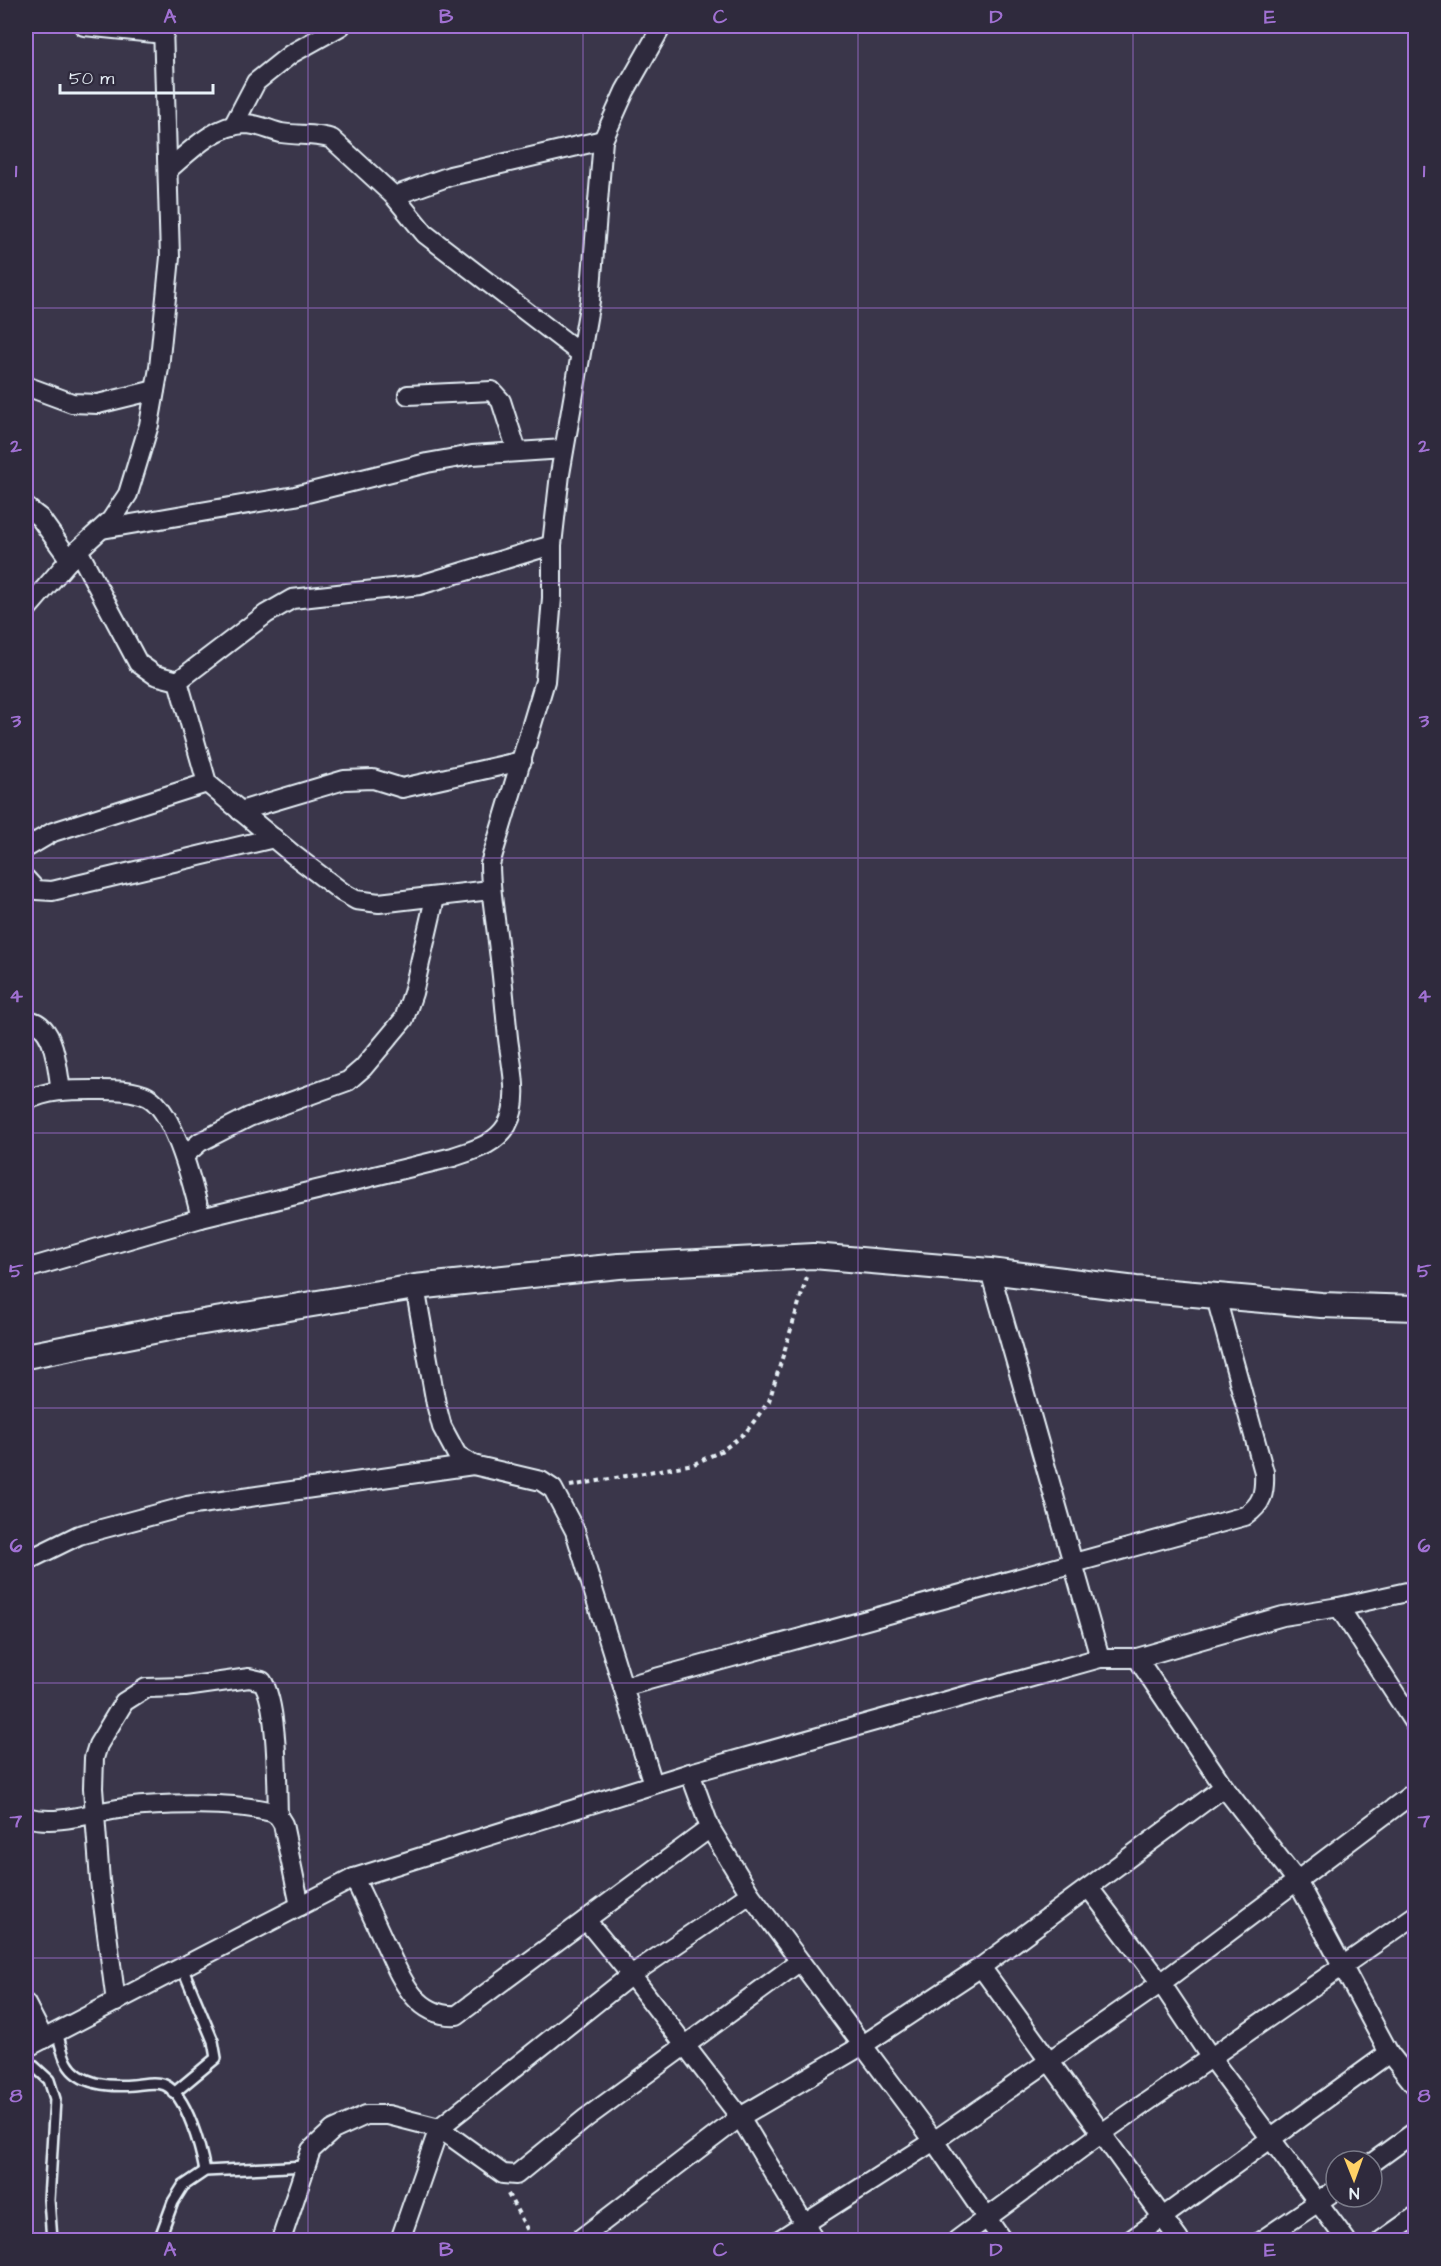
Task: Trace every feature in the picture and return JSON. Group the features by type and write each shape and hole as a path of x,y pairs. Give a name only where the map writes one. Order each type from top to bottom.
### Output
{"street":[{"path":"26,610 74,555 111,520 128,494 149,425 170,257 164,30 84,26"},
{"path":"232,126 256,82 291,54 341,26"},
{"path":"26,1269 201,1218 453,1157 484,1146 500,1135 508,1123 513,1106 513,1082 490,890 492,855 545,681 552,598 552,545 564,449 591,291 603,140 625,92 662,26"},
{"path":"169,169 201,143 232,126 259,125 281,133 324,136 332,139 394,196 424,234 580,353"},
{"path":"394,196 450,176 603,140"},
{"path":"26,386 72,404 98,404 155,390"},
{"path":"408,394 492,391 501,401 518,451"},
{"path":"102,529 295,496 427,463 518,451 564,449"},
{"path":"26,507 40,518 74,555 138,663 155,675 178,681"},
{"path":"178,681 266,614 292,599 420,585 552,545"},
{"path":"178,681 207,783 274,838 356,900 378,903 490,890"},
{"path":"240,811 344,780 373,779 402,788 522,761"},
{"path":"26,848 53,832 207,783"},
{"path":"26,879 36,890 52,891 274,838"},
{"path":"185,1155 200,1142 249,1117 348,1080 363,1068 404,1019 413,993 435,898"},
{"path":"26,1020 38,1024 48,1035 61,1091"},
{"path":"26,1101 49,1092 61,1091 109,1090 148,1097 162,1112 185,1155 201,1218"},
{"path":"26,1356 178,1326 415,1287 619,1266 813,1256 990,1271 1136,1289 1215,1294 1321,1305 1416,1308"},
{"path":"990,1271 1100,1658"},
{"path":"415,1287 442,1427 457,1455 474,1465 541,1481 553,1489 575,1531 653,1784"},
{"path":"622,1687 1245,1516 1256,1509 1265,1490 1264,1472 1215,1294"},
{"path":"26,1561 79,1535 187,1506 474,1465"},
{"path":"26,2048 354,1878 690,1773 1100,1658 1137,1658 1283,1616 1339,1607 1416,1590"},
{"path":"1339,1607 1416,1726"},
{"path":"1137,1658 1224,1787 1297,1881 1340,1966 1389,2053 1416,2087"},
{"path":"116,2002 100,1881 93,1788 94,1758 98,1744 124,1702 146,1688 185,1687 249,1678 262,1681 268,1694 276,1752 278,1816 287,1837 300,1906"},
{"path":"690,1773 710,1828 750,1894 934,2141 1002,2241"},
{"path":"589,2238 740,2117 863,2045 981,1967 1224,1787"},
{"path":"779,2241 802,2223 934,2141 1047,2060 1161,1983 1416,1791"},
{"path":"26,1817 49,1821 127,1808 227,1806 261,1810 278,1816"},
{"path":"354,1878 411,1994 433,2012 444,2016 457,2015 475,2004 710,1828"},
{"path":"1089,1888 1161,1983 1211,2058 1347,2241"},
{"path":"400,2241 439,2128 632,1975 750,1894"},
{"path":"957,2241 1102,2133 1416,1915"},
{"path":"586,1920 632,1975 740,2117 814,2241"},
{"path":"281,2241 311,2150 333,2130 366,2115 388,2115 439,2128 503,2174 516,2175 586,2118 686,2047 799,1962"},
{"path":"981,1967 1179,2241"},
{"path":"26,2004 50,2036"},
{"path":"1131,2241 1389,2053"},
{"path":"1384,2154 1416,2131"},
{"path":"1262,2241 1324,2199"},
{"path":"1382,2241 1416,2216"}],"lane":[{"path":"174,2093 216,2058 213,2041 182,1967"},
{"path":"50,2036 67,2064 85,2079 113,2086 160,2084 174,2093 195,2133 205,2171"},
{"path":"26,2059 49,2080 55,2099 49,2200 52,2241"},
{"path":"159,2241 173,2202 183,2186 205,2171 306,2166"}],"path":[{"path":"553,1489 694,1464 723,1450 746,1432 769,1401 813,1256"},
{"path":"493,2167 533,2241"}]}
